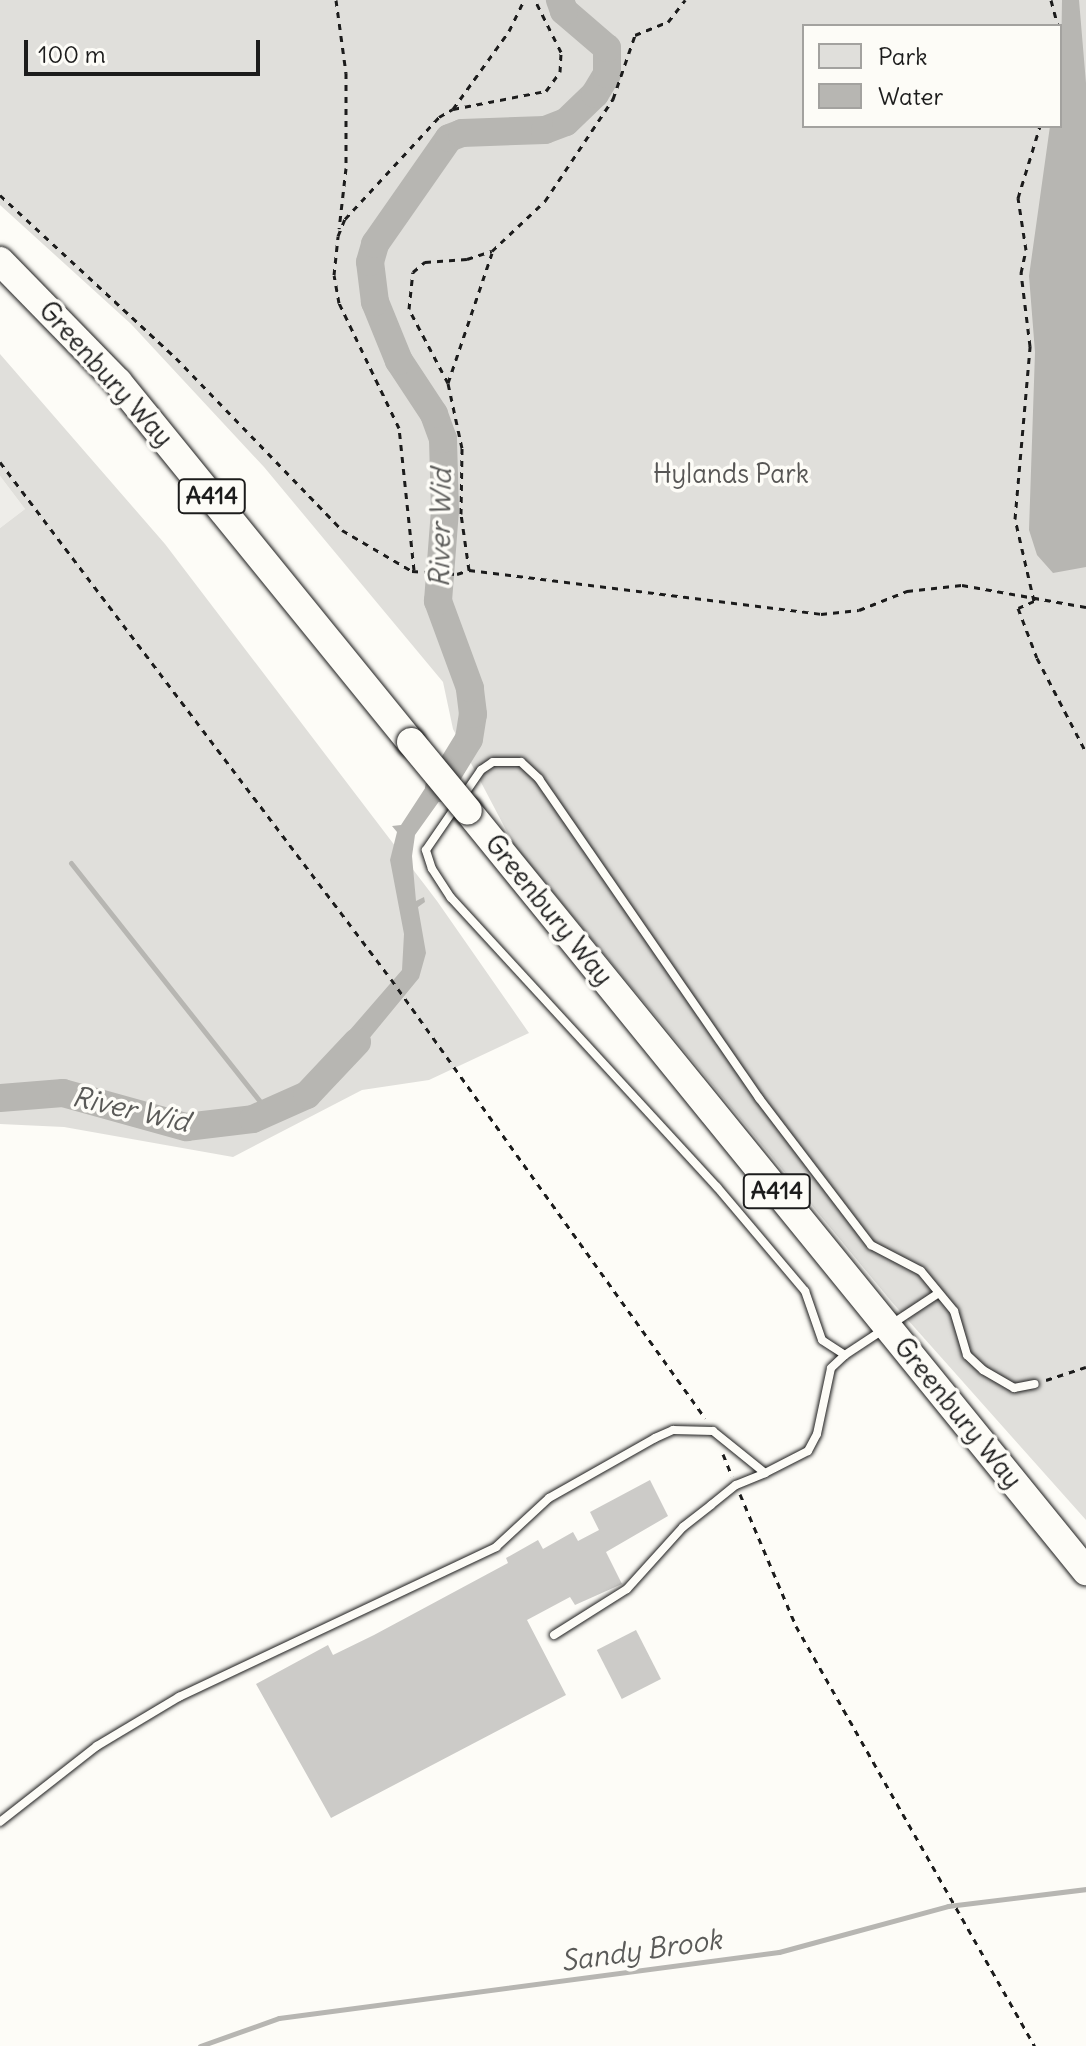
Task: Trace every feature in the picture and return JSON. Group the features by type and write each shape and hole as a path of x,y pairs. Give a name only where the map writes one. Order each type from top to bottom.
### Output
{"highway":[{"name":"Greenbury Way","path":"0,261 118,382 1086,1571"}],"lane":[{"path":"845,1355 822,1340 805,1291 717,1187 451,898 432,869 426,850 481,770 493,762 521,762 539,779 759,1098 871,1245 921,1271 954,1311 967,1355 983,1370 1014,1388 1035,1384"},
{"path":"554,1635 627,1589 683,1527 736,1485 808,1451 817,1434 831,1368 887,1325 937,1294"},
{"path":"0,1822 97,1746 179,1697 496,1547 549,1498 655,1438 673,1430 713,1431 765,1473"}],"path":[{"path":"336,0 346,73 346,168 334,275 339,303 399,428 416,572"},
{"path":"338,236 345,219 414,141 453,109 472,87 524,0"},
{"path":"453,109 533,96 555,80 561,52 535,0"},
{"path":"469,570 461,514 462,448 448,383 409,309 413,272 425,262 467,259 492,251 545,201 613,99 635,35 668,22 685,0"},
{"path":"1051,0 1057,24"},
{"path":"1034,601 1015,519 1030,346 1021,273 1026,250 1018,198 1039,128"},
{"path":"0,195 176,358 342,530 416,572 457,574 469,570 821,614 859,610 907,591 962,585 1034,601 1086,607"},
{"path":"448,383 492,251"},
{"path":"0,462 391,979 713,1431 796,1626 1035,2046"},
{"path":"1034,601 1018,608 1037,658 1086,752"},
{"path":"1035,1384 1086,1367"}],"shaded area":[{"path":"0,476 25,509 0,528"}],"green space":[{"name":"Hylands Park","path":"0,0 1086,0 1086,1520 891,1301 514,845 453,729 443,682 264,467 131,324 0,205"},
{"path":"0,354 165,544 437,901 529,1033 429,1080 362,1090 233,1157 64,1127 0,1124 0,528 25,509 0,476"}],"water":[{"path":"1062,0 1079,0 1086,83 1086,567 1053,573 1037,555 1029,530 1035,352 1029,276 1050,128 1062,128"},
{"path":"450,750 465,765 415,835 412,856 416,901 424,897 425,902 418,907 426,953 419,978 340,1074 323,1061 402,970 404,934 390,860 397,832 392,826 401,825"}],"building":[{"path":"650,1480 668,1516 606,1552 622,1584 575,1605 570,1597 527,1620 566,1695 331,1818 256,1684 328,1645 333,1655 374,1635 508,1563 506,1558 538,1540 543,1549 573,1532 578,1541 599,1530 590,1512"},
{"path":"636,1630 661,1679 622,1699 597,1650"}],"waterway":[{"name":"River Wid","path":"439,788 469,739 473,714 470,688 438,601 445,511 443,439 434,414 399,361 375,302 370,262 375,244 449,138 462,133 545,130 566,122 595,94 607,74 607,48 564,11 560,0"},
{"path":"71,863 270,1114"},
{"name":"River Wid","path":"0,1098 63,1093 186,1127 253,1119 307,1095 357,1042"},
{"name":"Sandy Brook","path":"200,2046 279,2018 779,1952 948,1906 1086,1889"}]}
